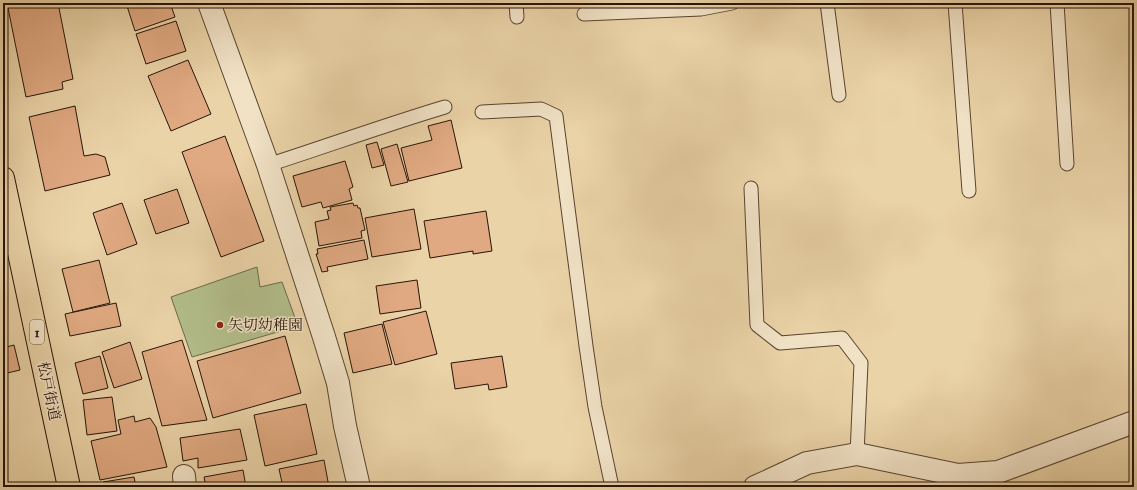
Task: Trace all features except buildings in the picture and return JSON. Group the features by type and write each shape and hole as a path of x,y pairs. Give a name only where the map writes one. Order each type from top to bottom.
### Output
{"main road":[{"name":"松戸街道","path":"3,178 69,487"}],"street":[{"path":"209,3 268,165 324,337 338,383 345,426 359,487"},
{"path":"755,487 807,463 857,454 957,481 998,472 1134,422"}],"lane":[{"path":"516,3 517,17"},
{"path":"584,14 701,9 732,3"},
{"path":"827,3 839,95"},
{"path":"955,3 969,191"},
{"path":"1057,3 1067,164"},
{"path":"268,165 387,124 445,107"},
{"path":"482,112 541,109 556,116 595,407 612,487"},
{"path":"751,188 757,325 780,343 842,338 861,363 857,454"}],"green space":[{"path":"257,267 260,287 282,282 298,326 192,357 171,297"}],"place":[{"name":"矢切幼稚園","path":"220,325"}]}
